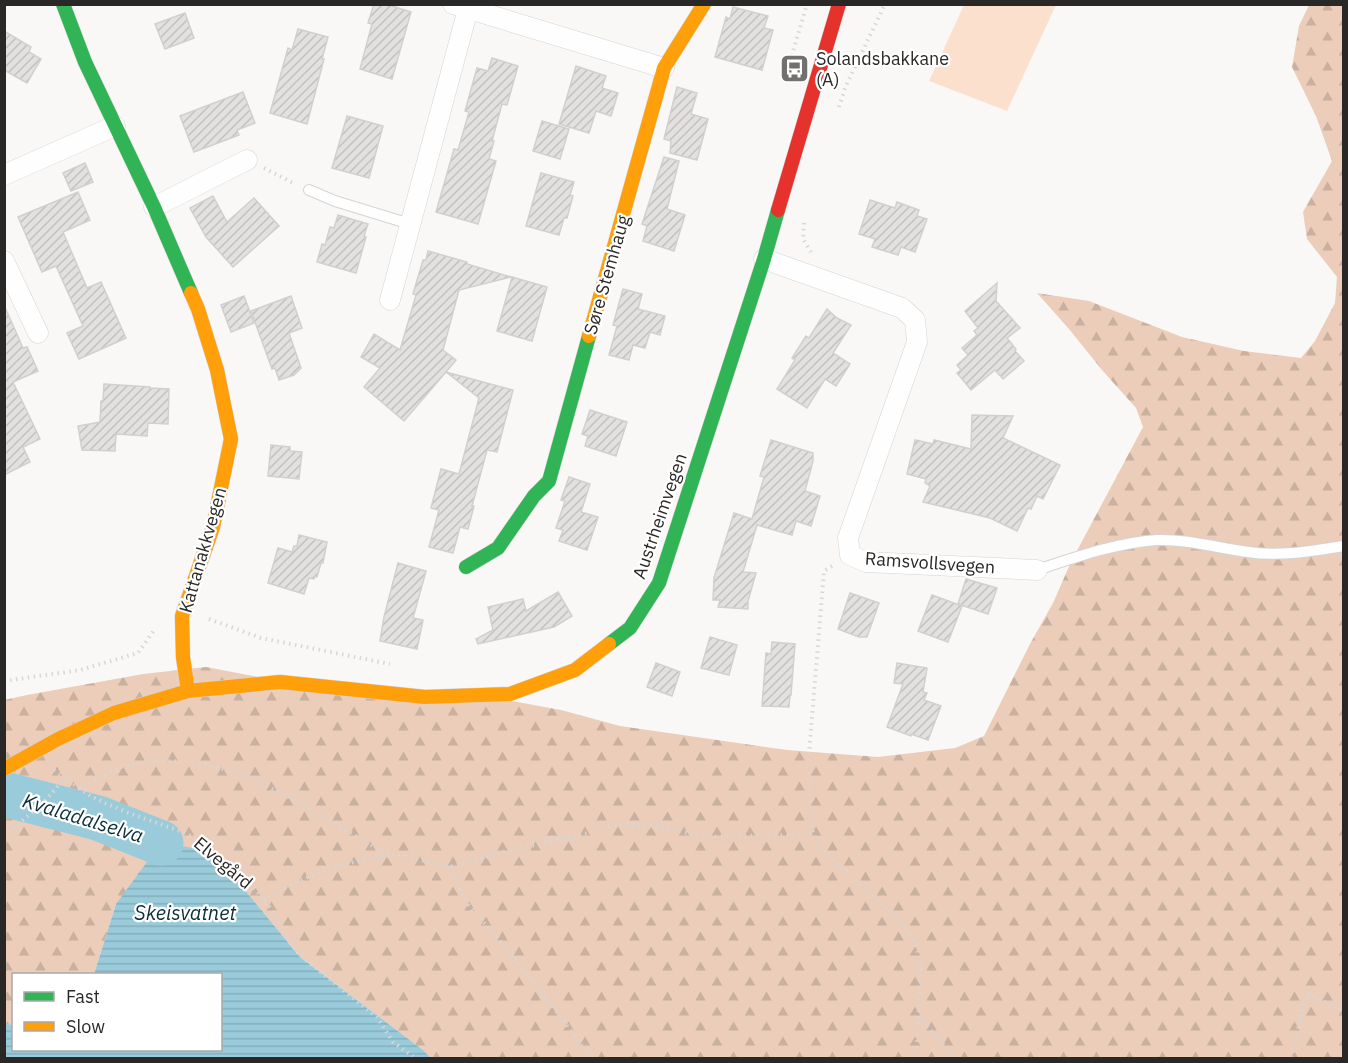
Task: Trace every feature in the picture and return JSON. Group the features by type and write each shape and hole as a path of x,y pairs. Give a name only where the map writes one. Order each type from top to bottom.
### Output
{"street":[{"name":"Kattanakkvegen","path":"63,4 85,62 154,207 198,309 217,370 231,439 213,528 182,616 183,657 188,691"},
{"name":"Søre Stemhaug","path":"466,567 498,548 534,496 549,481 664,68 704,4"},
{"name":"Austrheimvegen","path":"4,770 44,745 114,713 188,691 280,682 425,697 510,694 575,670 630,628 658,583 764,259 839,4"},
{"path":"390,300 461,7 664,68"},
{"path":"4,176 115,126"},
{"path":"154,207 247,160"},
{"name":"Ramsvollsvegen","path":"764,259 902,308 915,320 917,342 848,538 850,555 866,562 1037,570"},
{"path":"4,261 38,333"}],"lane":[{"path":"309,190 335,201 410,224"},
{"name":"Ramsvollsvegen","path":"1037,570 1103,549 1159,540 1193,542 1263,554 1296,553 1344,546"}],"path":[{"path":"838,110 845,88 885,4"},
{"path":"247,160 309,190"},
{"path":"805,217 803,239 832,282"},
{"path":"850,555 824,571 809,754 813,834 818,845 832,860 898,919 913,940 921,966 916,1059"},
{"path":"79,788 120,767 148,762 181,761 206,764 246,776 392,855"},
{"name":"Elvegård","path":"4,836 44,803 65,778 92,797 105,803 198,839 254,888 272,910 296,951 377,1017 393,1042 415,1059"},
{"path":"264,900 279,890 316,874 373,857 392,855 409,857 448,867 620,824 660,827 706,837 813,834"},
{"path":"448,867 469,906 538,987 591,1059"},
{"path":"1292,1059 1303,1006 1308,994 1344,1011"},
{"path":"919,1017 956,1059"}],"green space":[{"path":"1309,5 1343,5 1343,1058 431,1058 300,957 213,851 116,904 94,973 12,973 12,1025 5,1024 4,700 143,674 206,667 279,681 506,700 561,710 620,726 787,750 878,757 955,748 984,736 1053,603 1071,562 1143,427 1136,408 1037,293 1089,301 1182,337 1244,351 1301,358 1315,341 1335,303 1337,277 1307,239 1303,212 1332,161 1316,116 1292,67 1299,26"}],"shaded area":[{"path":"964,5 1056,5 1007,111 929,81"}],"water":[{"name":"Skeisvatnet","path":"161,843 213,851 300,957 431,1058 5,1058 5,1024 12,1025 12,1051 222,1051 222,973 94,973 116,904"}],"building":[{"path":"374,4 386,4 411,12 392,79 360,69 372,24 368,23"},
{"path":"733,7 768,16 764,28 773,30 762,70 715,57 726,17 730,19"},
{"path":"185,13 194,38 165,49 155,24"},
{"path":"298,29 328,37 307,124 270,113 288,48 292,50"},
{"path":"4,31 31,47 29,52 41,59 27,83 4,70"},
{"path":"492,58 518,66 507,105 502,104 492,141 494,141 489,159 496,161 478,224 436,212 454,149 458,150 469,112 465,111 477,68 488,71"},
{"path":"576,66 606,76 602,88 618,93 611,116 596,111 589,133 559,124"},
{"path":"677,87 697,93 691,114 708,119 697,160 670,153 671,141 664,139"},
{"path":"243,92 255,123 237,130 239,135 194,152 180,116"},
{"path":"347,116 383,126 369,178 332,168"},
{"path":"542,121 569,129 560,159 533,151"},
{"path":"664,157 679,161 667,209 685,215 674,251 643,241 647,226 642,224"},
{"path":"85,163 93,182 71,191 63,173"},
{"path":"541,173 574,182 567,218 564,218 559,235 526,226"},
{"path":"78,192 90,220 63,232 87,288 101,282 126,338 79,359 67,333 83,326 56,266 42,272 18,217"},
{"path":"213,196 227,222 254,198 279,226 233,267 206,237 190,208"},
{"path":"870,200 895,208 897,202 919,210 917,216 927,219 915,252 901,247 898,255 872,247 875,239 859,234"},
{"path":"338,215 368,224 356,273 317,262 322,244 325,245 330,227 334,228"},
{"path":"428,251 511,277 459,290 443,350 456,360 404,421 364,387 380,368 361,357 374,334 400,350 416,295 413,294"},
{"path":"512,277 547,287 532,341 497,331"},
{"path":"997,283 996,301 1020,328 1007,338 1024,361 1003,379 995,370 971,390 957,373 961,370 957,365 968,355 962,348 977,335 974,331 978,328 965,311"},
{"path":"623,289 642,294 638,309 665,316 660,335 650,332 645,348 633,345 629,360 609,355 617,326 613,325"},
{"path":"244,296 254,323 231,332 221,305"},
{"path":"291,296 302,328 289,333 301,368 294,375 279,380 275,368 272,369 251,311"},
{"path":"4,305 23,348 27,347 38,371 13,382 40,439 23,447 30,462 4,475"},
{"path":"827,309 837,318 851,325 833,353 850,364 836,386 825,379 807,408 777,389 795,360 792,358 806,336 809,338"},
{"path":"446,372 513,390 497,452 487,450 468,529 460,527 453,553 429,547 439,510 431,508 441,469 459,474 479,398"},
{"path":"104,384 169,389 168,424 148,423 147,436 116,434 115,451 82,450 78,426 100,422"},
{"path":"590,410 627,422 616,456 585,446 588,436 582,434"},
{"path":"972,415 1013,416 1003,438 1060,465 1043,499 1037,496 1031,509 1028,508 1017,531 990,518 923,502 930,486 925,483 926,479 907,474 915,440 933,444 934,440 971,449"},
{"path":"771,440 813,453 805,491 820,496 811,526 796,521 792,535 757,525 743,572 756,573 748,609 718,607 720,600 713,600 714,578 734,513 752,519 764,477 760,476"},
{"path":"271,445 290,447 290,451 302,452 299,479 268,476"},
{"path":"569,477 590,484 581,512 598,517 587,550 559,541 563,530 556,528 565,501 561,500"},
{"path":"299,535 327,542 323,563 321,563 317,577 309,578 304,594 268,583 278,548 292,552 294,546 297,546"},
{"path":"398,563 426,571 413,618 423,620 417,649 380,641"},
{"path":"966,579 997,588 988,614 958,604"},
{"path":"558,592 572,616 554,627 478,644 476,639 493,630 488,607 523,599 526,611"},
{"path":"850,593 879,603 867,637 859,637 838,629"},
{"path":"932,595 962,606 948,642 918,631"},
{"path":"710,637 737,645 729,675 701,668"},
{"path":"772,642 795,644 789,707 762,706 766,653 771,654"},
{"path":"656,663 680,672 672,696 647,687"},
{"path":"897,663 927,668 923,692 927,693 924,700 941,706 928,740 887,727 903,684 894,683"}],"waterway":[{"name":"Kvaladalselva","path":"4,794 98,818 161,843"}],"traffic: fast":[{"path":"63,4 85,62 154,207 191,293"},
{"path":"609,644 630,628 659,583 778,210"},
{"path":"466,567 498,548 534,496 549,481 589,336"}],"traffic: slow":[{"path":"589,336 664,68 704,4"},
{"path":"188,691 183,657 182,616 213,527 231,439 217,370 191,293"},
{"path":"114,713 188,691 280,682 425,697 510,694 575,670 609,644"},
{"path":"4,769 58,739 114,713"}],"traffic: jam":[{"path":"778,210 839,4"}],"place":[{"name":"Solandsbakkane (A)","path":"795,69"}]}
